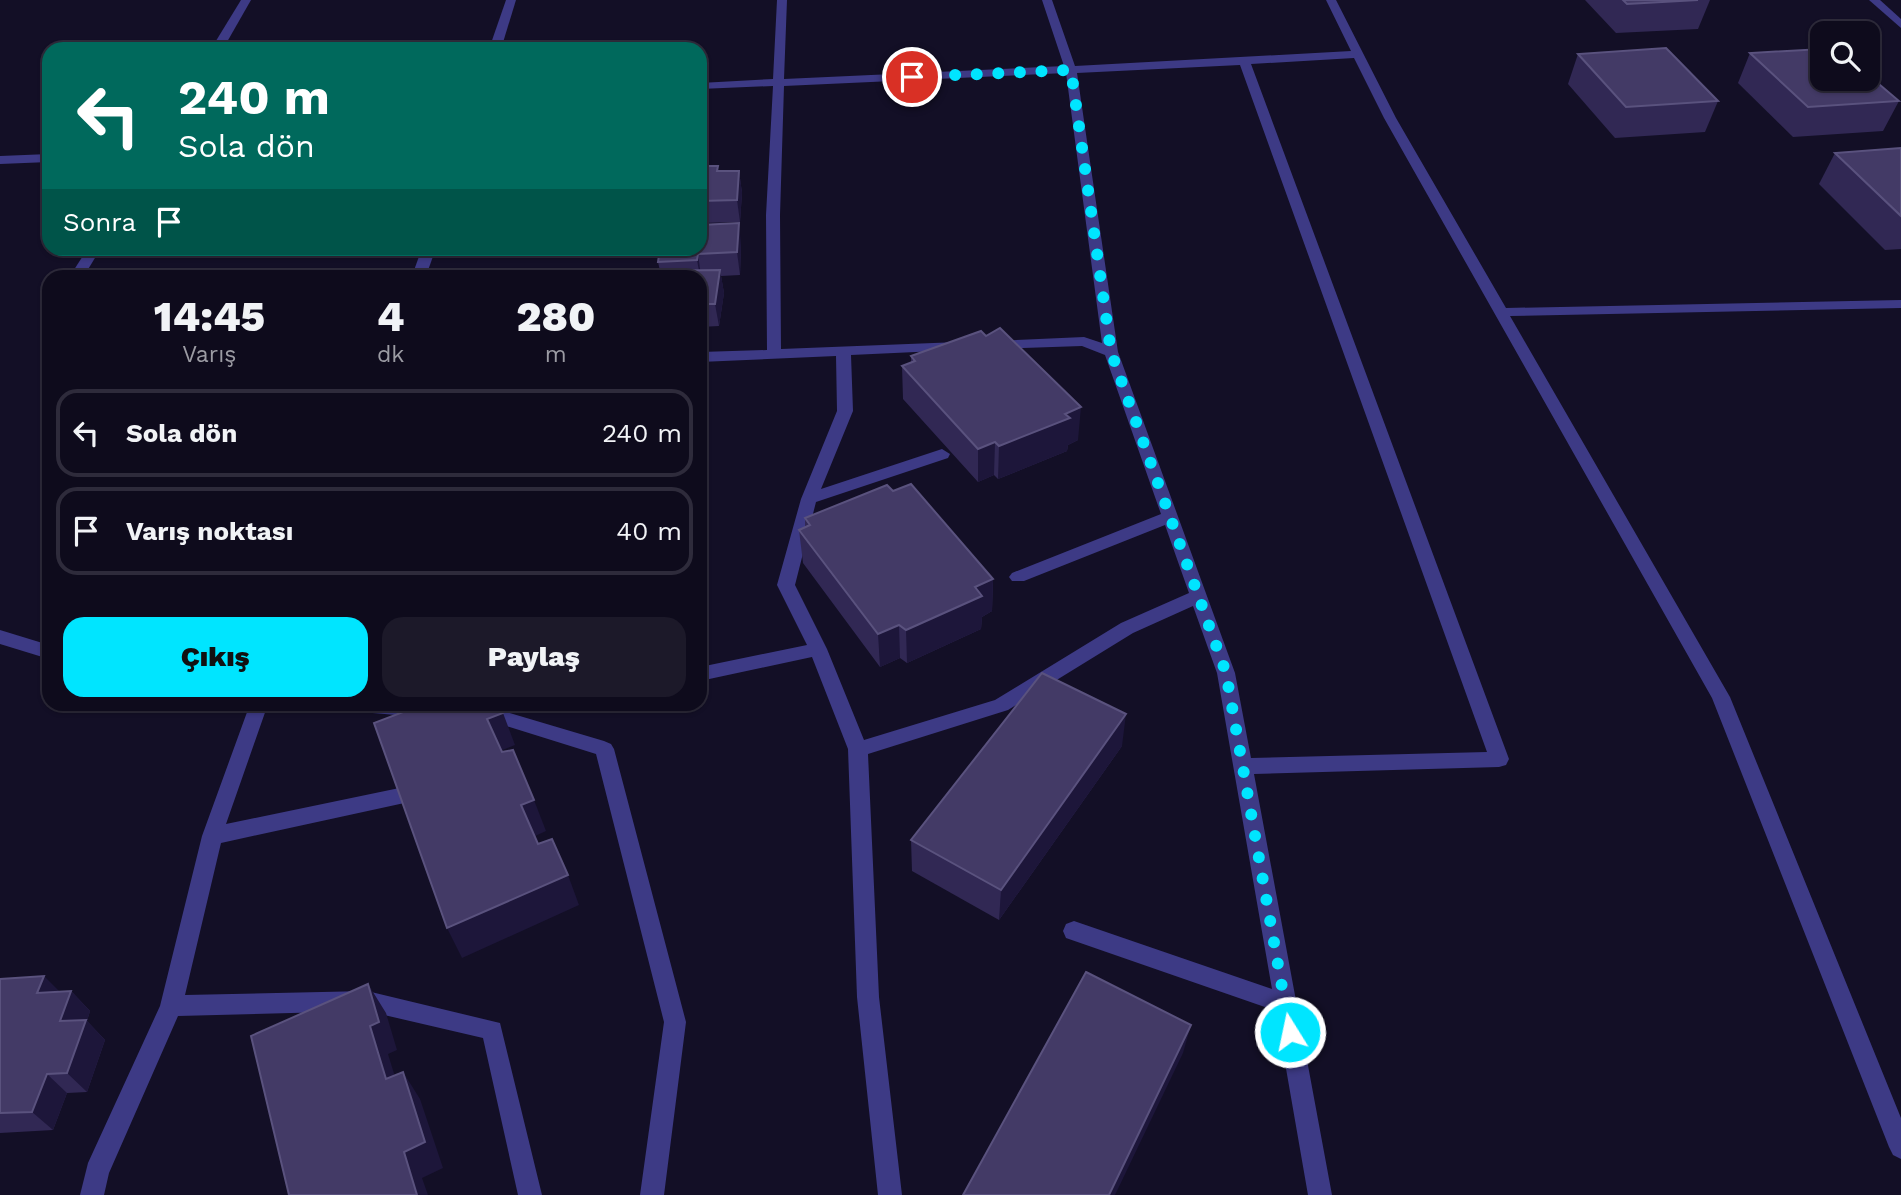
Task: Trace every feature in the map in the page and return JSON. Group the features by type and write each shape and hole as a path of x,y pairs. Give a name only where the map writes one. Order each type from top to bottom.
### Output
{"street":[{"path":"220,42 246,0"},
{"path":"497,42 510,0"},
{"path":"774,353 773,215 782,0"},
{"path":"1047,0 1071,70 1111,352 1226,673 1320,1195"},
{"path":"1331,0 1390,118 1721,697 1901,1147"},
{"path":"1874,0 1901,25"},
{"path":"707,86 1358,54"},
{"path":"1243,765 1499,759 1244,61"},
{"path":"0,160 42,158"},
{"path":"1500,312 1901,304"},
{"path":"707,357 1084,341 1111,352"},
{"path":"843,350 845,411 809,499 786,584 818,649 858,749 868,997 890,1195"},
{"path":"809,499 942,454"},
{"path":"1018,577 1170,517"},
{"path":"858,749 1001,705 1126,628 1199,596"},
{"path":"0,636 42,650"},
{"path":"707,673 818,649"},
{"path":"92,1195 97,1172 171,1006 212,836 257,711"},
{"path":"425,711 503,718 604,749 675,1022 652,1195"},
{"path":"212,836 409,794"},
{"path":"1074,931 1285,1004"},
{"path":"171,1006 367,1001 492,1030 530,1195"}],"building":[{"path":"1623,0 1698,0 1627,4"},
{"path":"1666,48 1718,101 1626,107 1578,54"},
{"path":"1810,50 1810,91 1880,91 1880,85 1899,101 1808,107 1750,53"},
{"path":"1901,148 1901,216 1835,153"},
{"path":"707,166 718,166 717,171 739,171 737,200 707,201"},
{"path":"739,223 737,252 707,254 707,225"},
{"path":"659,256 698,256 697,260 658,262"},
{"path":"707,270 720,270 715,304 707,304"},
{"path":"1000,328 1081,407 1065,414 1070,418 999,446 995,442 978,449 902,366 915,361 911,356 981,331 986,336"},
{"path":"911,484 993,579 975,587 982,596 906,630 899,625 878,634 799,530 810,525 805,518 887,485 893,491"},
{"path":"1042,673 1126,714 1001,890 911,840"},
{"path":"406,711 502,711 503,713 487,719 502,752 513,750 534,800 521,805 538,844 552,839 568,875 447,928 374,723"},
{"path":"1086,972 1191,1025 1109,1195 963,1195"},
{"path":"44,976 37,993 71,991 60,1021 86,1020 67,1073 47,1074 32,1112 0,1113 0,979"},
{"path":"368,984 379,1022 370,1026 386,1079 403,1072 425,1142 404,1152 417,1195 289,1195 251,1036"}],"route":[{"path":"912,77 1071,70 1111,352 1226,673 1290,1032"}]}
